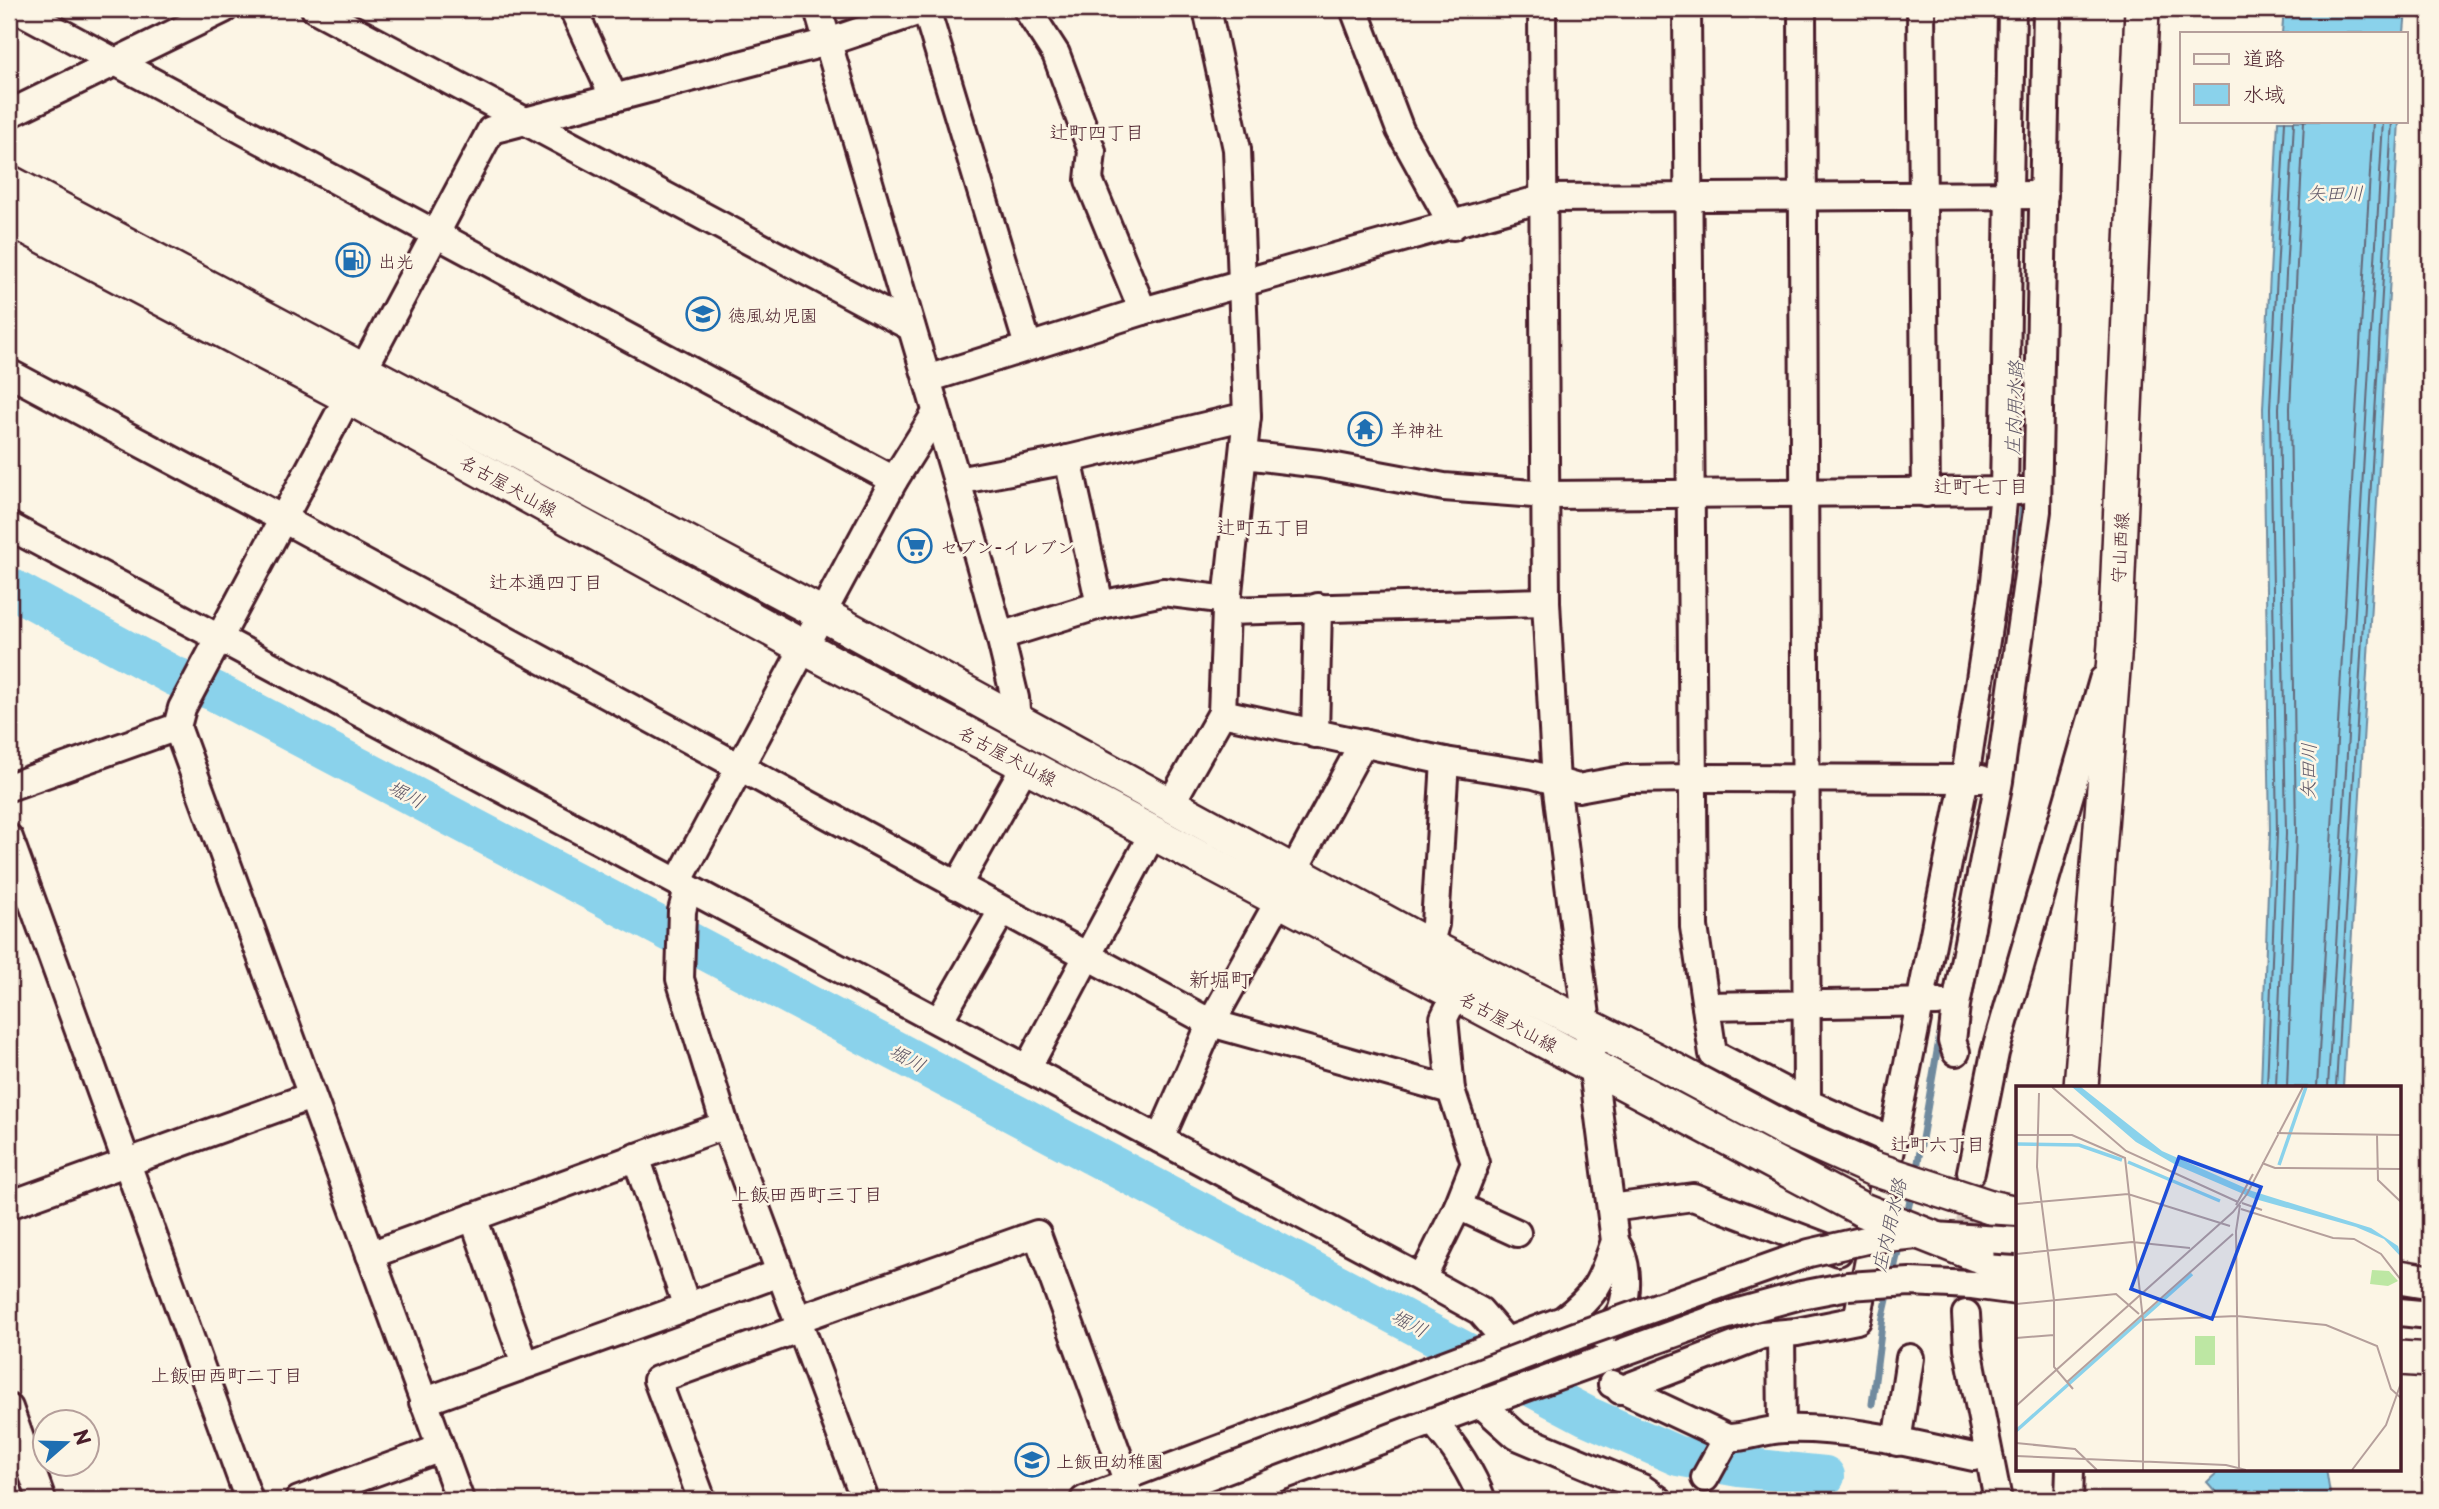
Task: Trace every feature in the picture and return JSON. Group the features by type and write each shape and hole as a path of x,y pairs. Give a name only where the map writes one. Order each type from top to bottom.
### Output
{"main road":[{"name":"守山西線","path":"2081,1086 2115,644 2142,9"},
{"name":"名古屋犬山線","path":"9,182 805,648 1154,831 1287,884 1429,946 1790,1132 1871,1168 2004,1210"},
{"name":"名古屋犬山線","path":"9,218 355,384 822,614 1171,803 1287,884 1456,993 1975,1270 2016,1271"},
{"path":"2400,1277 2430,1282"},
{"path":"2400,1358 2430,1360"}],"street":[{"path":"18,9 894,480"},
{"path":"9,114 224,9"},
{"path":"315,9 911,327"},
{"path":"573,9 614,98"},
{"path":"818,9 957,481 1000,636 1015,698 1017,719"},
{"path":"9,787 182,711 491,130 828,42 926,9 1028,346"},
{"path":"1027,9 1056,54 1092,150 1089,180 1143,311"},
{"path":"1171,803 1222,713 1227,605 1247,416 1237,149 1207,9"},
{"path":"1354,9 1400,130 1453,226"},
{"path":"1136,1492 1442,1366 1563,1320 1586,1302 1608,1268 1615,1241 1590,1066 1556,783 1546,601 1542,9"},
{"path":"1687,9 1695,778 1694,927 1713,1054 1807,1103 1893,1141"},
{"path":"1802,9 1807,1103"},
{"path":"1921,9 1926,492"},
{"path":"1956,1052 1936,1002 1965,778 1983,673 2004,492 2012,9"},
{"path":"1620,1390 1762,1335 1857,1320 1893,1141 1999,781 2026,598 2038,491 2047,9"},
{"path":"927,379 1242,282 1453,226 1545,198 2044,195"},
{"path":"9,373 1211,1023 1451,1090"},
{"path":"865,1500 725,1125 680,971 683,894 739,769 894,480 936,413"},
{"path":"957,481 1069,459 1247,416"},
{"path":"1244,455 1320,464 1444,487 1547,495 2038,491"},
{"path":"1069,459 1100,605"},
{"path":"9,526 214,647 683,894 939,1021 1422,1279 1480,1311 1496,1346"},
{"path":"1000,636 1100,605 1163,592 1227,605 1318,607 1546,601"},
{"path":"1315,734 1318,607"},
{"path":"1971,1172 1995,1053 2115,644"},
{"path":"182,711 312,1097 460,1500"},
{"path":"1222,713 1445,761 1534,775 1578,788 1627,779 1965,778 1999,781"},
{"path":"1160,1139 1211,1023 1363,743"},
{"path":"1429,946 1435,924 1445,761"},
{"path":"957,886 1026,764"},
{"path":"1027,1069 1154,831"},
{"path":"9,838 249,1500"},
{"path":"939,1021 1002,911"},
{"path":"1422,1279 1458,1206 1475,1163 1451,1090 1444,1018 1456,993"},
{"path":"1706,1006 1807,1002 1936,1002"},
{"path":"9,1205 312,1097"},
{"path":"370,1255 725,1125"},
{"path":"636,1157 687,1307"},
{"path":"1611,1208 1693,1196 1869,1264"},
{"path":"1458,1206 1517,1233"},
{"path":"472,1217 526,1364"},
{"path":"702,1500 657,1380 799,1323 1037,1234 1136,1492"},
{"path":"1084,1500 1136,1492 1809,1252 1867,1240 1917,1235 2016,1241"},
{"path":"1574,1369 1622,1310 1626,1280 1622,1253 1615,1241"},
{"path":"1216,1500 1282,1488 1431,1419 1717,1318 1801,1294 1848,1286 1910,1282 1975,1270 2016,1290"},
{"path":"424,1402 780,1273"},
{"path":"2400,1312 2430,1315"},
{"path":"1966,1314 1968,1348 1998,1500"},
{"path":"1781,1334 1782,1429"},
{"path":"1897,1442 1910,1358"},
{"path":"1574,1369 1602,1377 1620,1390 1724,1443 1782,1429 1849,1433 1974,1457"},
{"path":"1485,1400 1517,1436 1642,1488 1659,1500"},
{"path":"9,1408 42,1500"},
{"path":"1431,1419 1475,1482 1482,1500"},
{"path":"1705,1478 1724,1443"},
{"path":"299,1500 440,1448"},
{"path":"2069,1500 2070,1470"}],"water":[{"path":"2284,9 2406,9 2404,32 2282,32"},
{"name":"矢田川","path":"2278,122 2399,122 2343,1086 2261,1086 2270,833 2263,408"},
{"path":"2220,1470 2326,1470 2331,1500 2223,1500 2207,1482"}],"waterway":[{"name":"庄内用水路","path":"2019,544 2024,494"},
{"name":"堀川","path":"9,587 174,676 214,691 1587,1416 1678,1456 1739,1467 1825,1476"},
{"name":"庄内用水路","path":"1916,1174 1940,1034"},
{"name":"庄内用水路","path":"1906,1218 1912,1192"},
{"name":"庄内用水路","path":"1872,1404 1883,1317 1900,1243"}],"tunnel":[{"path":"1966,1314 1971,1183"}],"place":[{"name":"出光","path":"353,260"},
{"name":"徳風幼児園","path":"703,314"},
{"name":"羊神社","path":"1365,429"},
{"name":"セブン-イレブン","path":"915,546"},
{"name":"上飯田幼稚園","path":"1032,1460"}],"district":[{"name":"辻町四丁目","path":"1097,131"},
{"name":"辻町七丁目","path":"1981,485"},
{"name":"辻町五丁目","path":"1264,526"},
{"name":"辻本通四丁目","path":"546,581"},
{"name":"新堀町","path":"1220,978"},
{"name":"辻町六丁目","path":"1938,1143"},
{"name":"上飯田西町三丁目","path":"807,1193"},
{"name":"上飯田西町二丁目","path":"227,1374"}]}
